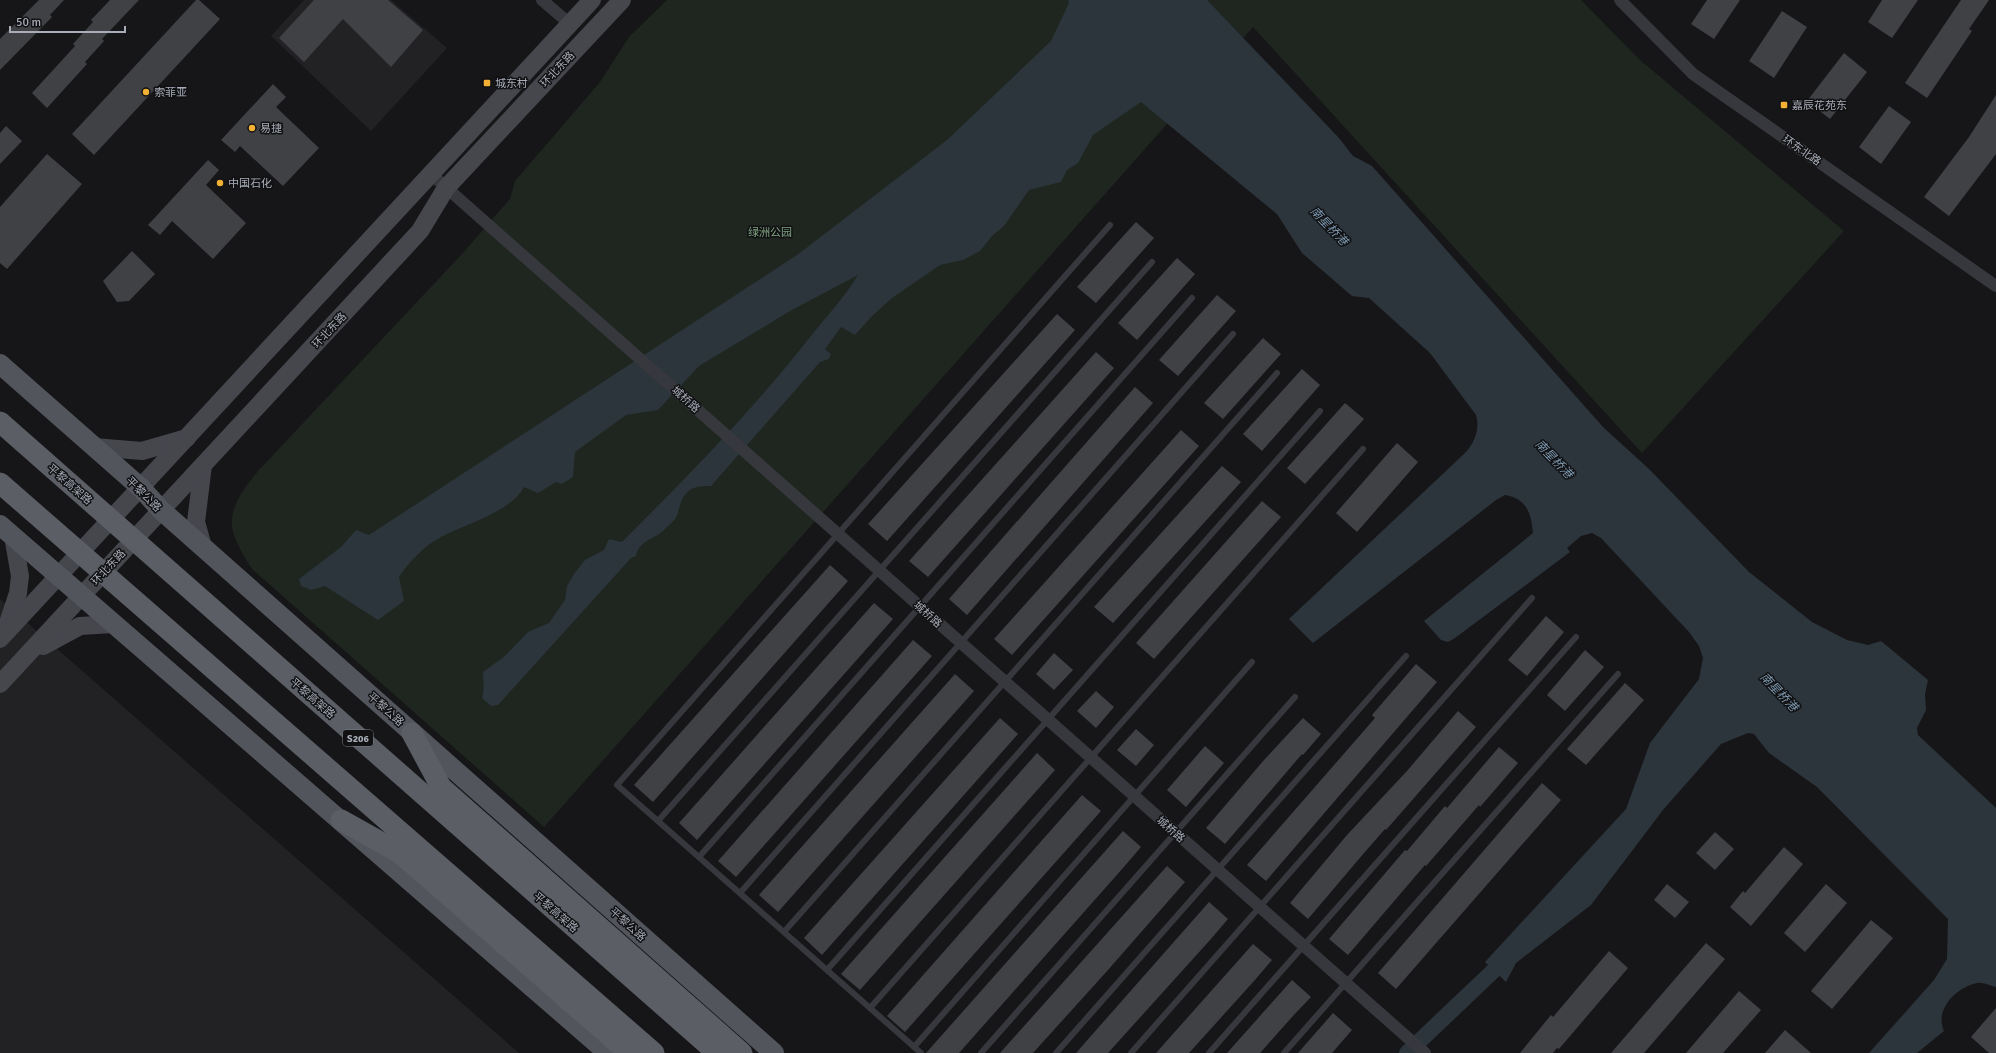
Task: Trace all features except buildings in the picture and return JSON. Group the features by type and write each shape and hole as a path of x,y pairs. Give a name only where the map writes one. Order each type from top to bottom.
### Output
{"highway":[{"name":"平黎高架路","path":"0,422 717,1053"},
{"path":"0,483 654,1053"},
{"path":"412,733 441,787 742,1053"},
{"path":"341,820 400,853 629,1053"}],"main road":[{"name":"环北东路","path":"2,637 432,176 592,0"},
{"name":"环北东路","path":"0,684 420,231 446,188 622,0"},
{"name":"平黎公路","path":"0,364 140,488 161,510 774,1053"},
{"path":"94,447 142,451 188,438"},
{"path":"203,465 196,522 203,547"},
{"path":"6,530 81,597 341,820 608,1053"},
{"path":"2,637 18,593 20,576 6,530"},
{"path":"28,654 80,626 113,624"}],"street":[{"path":"542,0 570,24"},
{"name":"环东北路","path":"1620,0 1693,74 1996,286"},
{"name":"城桥路","path":"432,176 1425,1053"}],"lane":[{"path":"921,1053 617,784 1110,225"},
{"path":"658,821 1152,262"},
{"path":"699,857 1192,298"},
{"path":"740,893 1233,334"},
{"path":"784,932 1277,373"},
{"path":"827,970 1320,411"},
{"path":"870,1008 1363,449"},
{"path":"1131,1053 1532,598"},
{"path":"1209,1053 1576,637"},
{"path":"1056,1053 1406,656"},
{"path":"914,1047 1252,662"},
{"path":"1284,1053 1618,674"},
{"path":"981,1053 1295,697"}],"shaded area":[{"path":"304,0 391,0 447,48 371,131 271,36"},
{"path":"0,599 519,1053 0,1053"}],"green space":[{"name":"绿洲公园","path":"667,0 1581,0 1640,60 1844,231 1642,453 1253,27 544,827 252,569 235,537 232,526 232,518 236,503 258,471 462,254 510,199 515,181 600,82 629,37"}],"water":[{"name":"南星桥港","path":"1068,0 1207,0 1339,138 1353,156 1372,166 1603,427 1650,470 1749,572 1812,622 1847,640 1868,645 1881,641 1928,680 1925,694 1926,710 1917,728 1918,735 1996,808 1996,987 1977,983 1969,985 1955,994 1949,1000 1942,1015 1944,1031 1917,1053 1869,1053 1934,980 1947,959 1948,919 1817,787 1769,753 1754,734 1748,733 1721,744 1663,810 1591,905 1516,963 1506,982 1485,962 1626,809 1650,743 1699,679 1703,658 1699,646 1689,632 1601,538 1592,533 1581,536 1567,548 1570,552 1455,638 1448,642 1441,640 1424,621 1533,533 1531,519 1526,508 1518,500 1505,495 1496,500 1313,643 1289,619 1466,452 1476,435 1476,415 1430,353 1369,298 1352,296 1302,253 1277,214 1141,102 1093,135 1078,163 1067,170 1061,182 1029,190 1004,226 992,236 980,251 963,260 940,265 892,298 871,317 855,335 841,327 825,349 831,354 829,359 820,362 711,486 700,486 686,493 674,520 660,533 640,547 636,556 631,558 498,705 491,706 482,698 484,688 483,672 505,656 528,632 549,623 565,600 567,586 585,560 604,550 609,539 622,542 697,466 792,360 848,290 858,275 790,311 699,366 658,410 626,415 575,452 573,477 562,484 556,482 538,493 524,487 518,496 509,504 435,540 412,560 399,577 404,601 378,620 325,586 311,590 301,586 299,579 341,547 356,530 369,535 797,255 947,140 1051,41 1069,3"}],"waterway":[{"path":"1407,1053 1509,956"}],"place":[{"name":"城东村","path":"487,83"},
{"name":"索菲亚","path":"146,92"},
{"name":"嘉辰花苑东","path":"1784,105"},
{"name":"易捷","path":"252,128"},
{"name":"中国石化","path":"220,183"}]}
